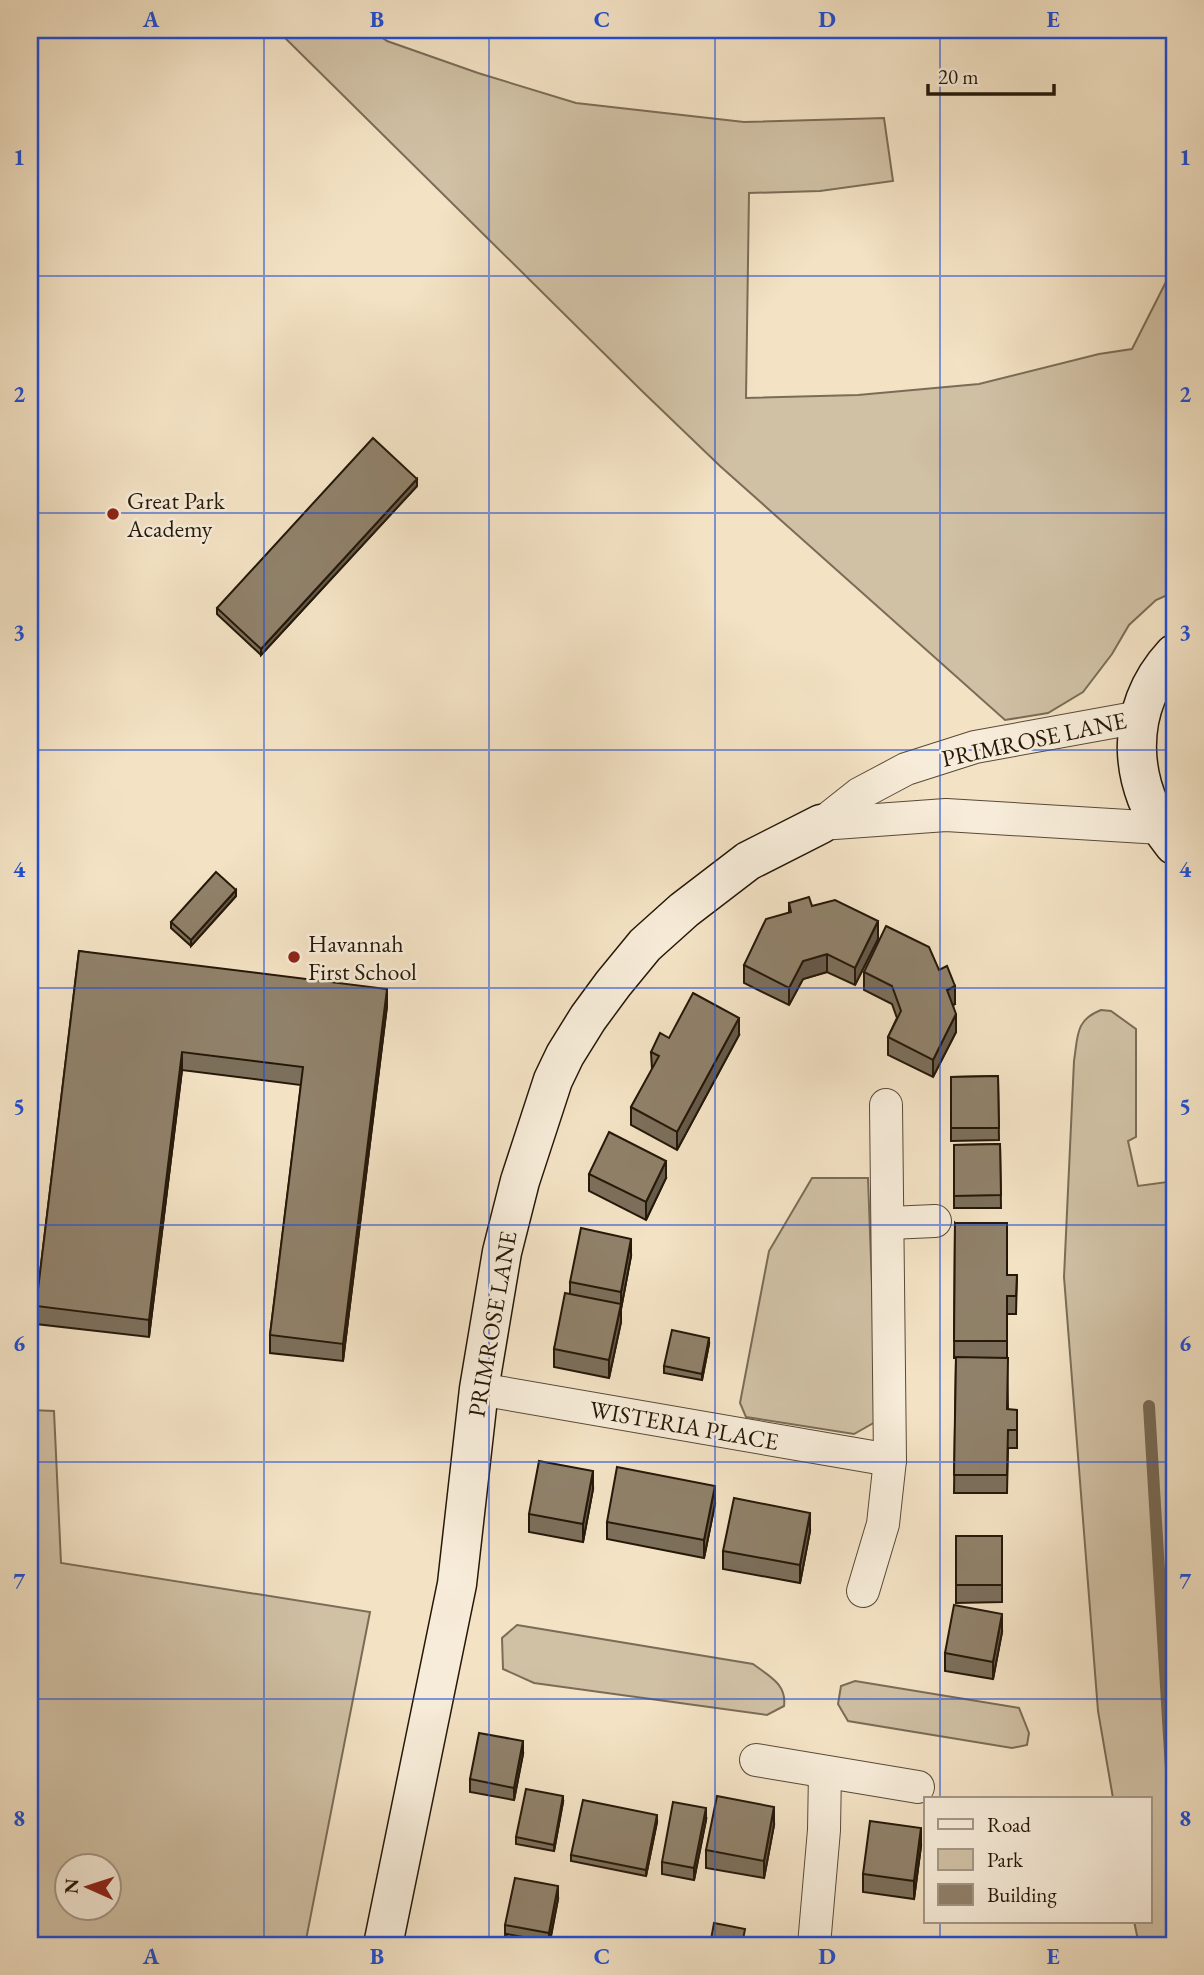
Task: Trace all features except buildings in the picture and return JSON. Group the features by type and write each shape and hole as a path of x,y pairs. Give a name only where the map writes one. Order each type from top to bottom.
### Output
{"street":[{"path":"1167,836 1147,803 1139,775 1136,746 1140,717 1150,689 1174,654"},
{"name":"PRIMROSE LANE","path":"383,1945 457,1584 479,1389 502,1252 540,1116 565,1055 596,1007 645,945 684,910 748,860 821,824 859,793 906,769 975,747 1140,717"},
{"name":"PRIMROSE LANE","path":"821,824 946,815 1167,836"},
{"path":"863,1591 883,1524 890,1460 886,1105"},
{"path":"888,1223 935,1222"},
{"name":"WISTERIA PLACE","path":"479,1389 890,1460"},
{"path":"756,1760 918,1787"},
{"path":"814,1945 824,1830 825,1772"}],"green space":[{"path":"277,30 372,30 387,41 576,103 744,122 884,118 893,181 820,191 749,193 746,398 858,395 979,384 1099,354 1132,349 1174,266 1174,592 1156,600 1129,625 1112,654 1083,692 1048,713 1005,720 720,466"},
{"path":"1101,1010 1111,1011 1136,1029 1136,1137 1128,1141 1138,1186 1167,1182 1174,1209 1174,1945 1139,1945 1134,1923 1152,1923 1152,1797 1113,1797 1098,1711 1064,1277 1074,1061 1079,1030 1093,1014"},
{"path":"812,1178 868,1178 877,1421 854,1434 746,1417 740,1403 769,1251"},
{"path":"30,1410 54,1411 61,1563 370,1612 305,1945 30,1945"},
{"path":"517,1625 753,1664 780,1686 784,1706 767,1715 534,1683 503,1669 502,1638"},
{"path":"855,1681 1019,1708 1029,1733 1027,1745 1012,1748 848,1721 838,1704 841,1686"}],"waterway":[{"path":"1149,1406 1174,1787"}],"place":[{"name":"Great Park Academy","path":"113,514"},
{"name":"Havannah First School","path":"294,957"}]}
